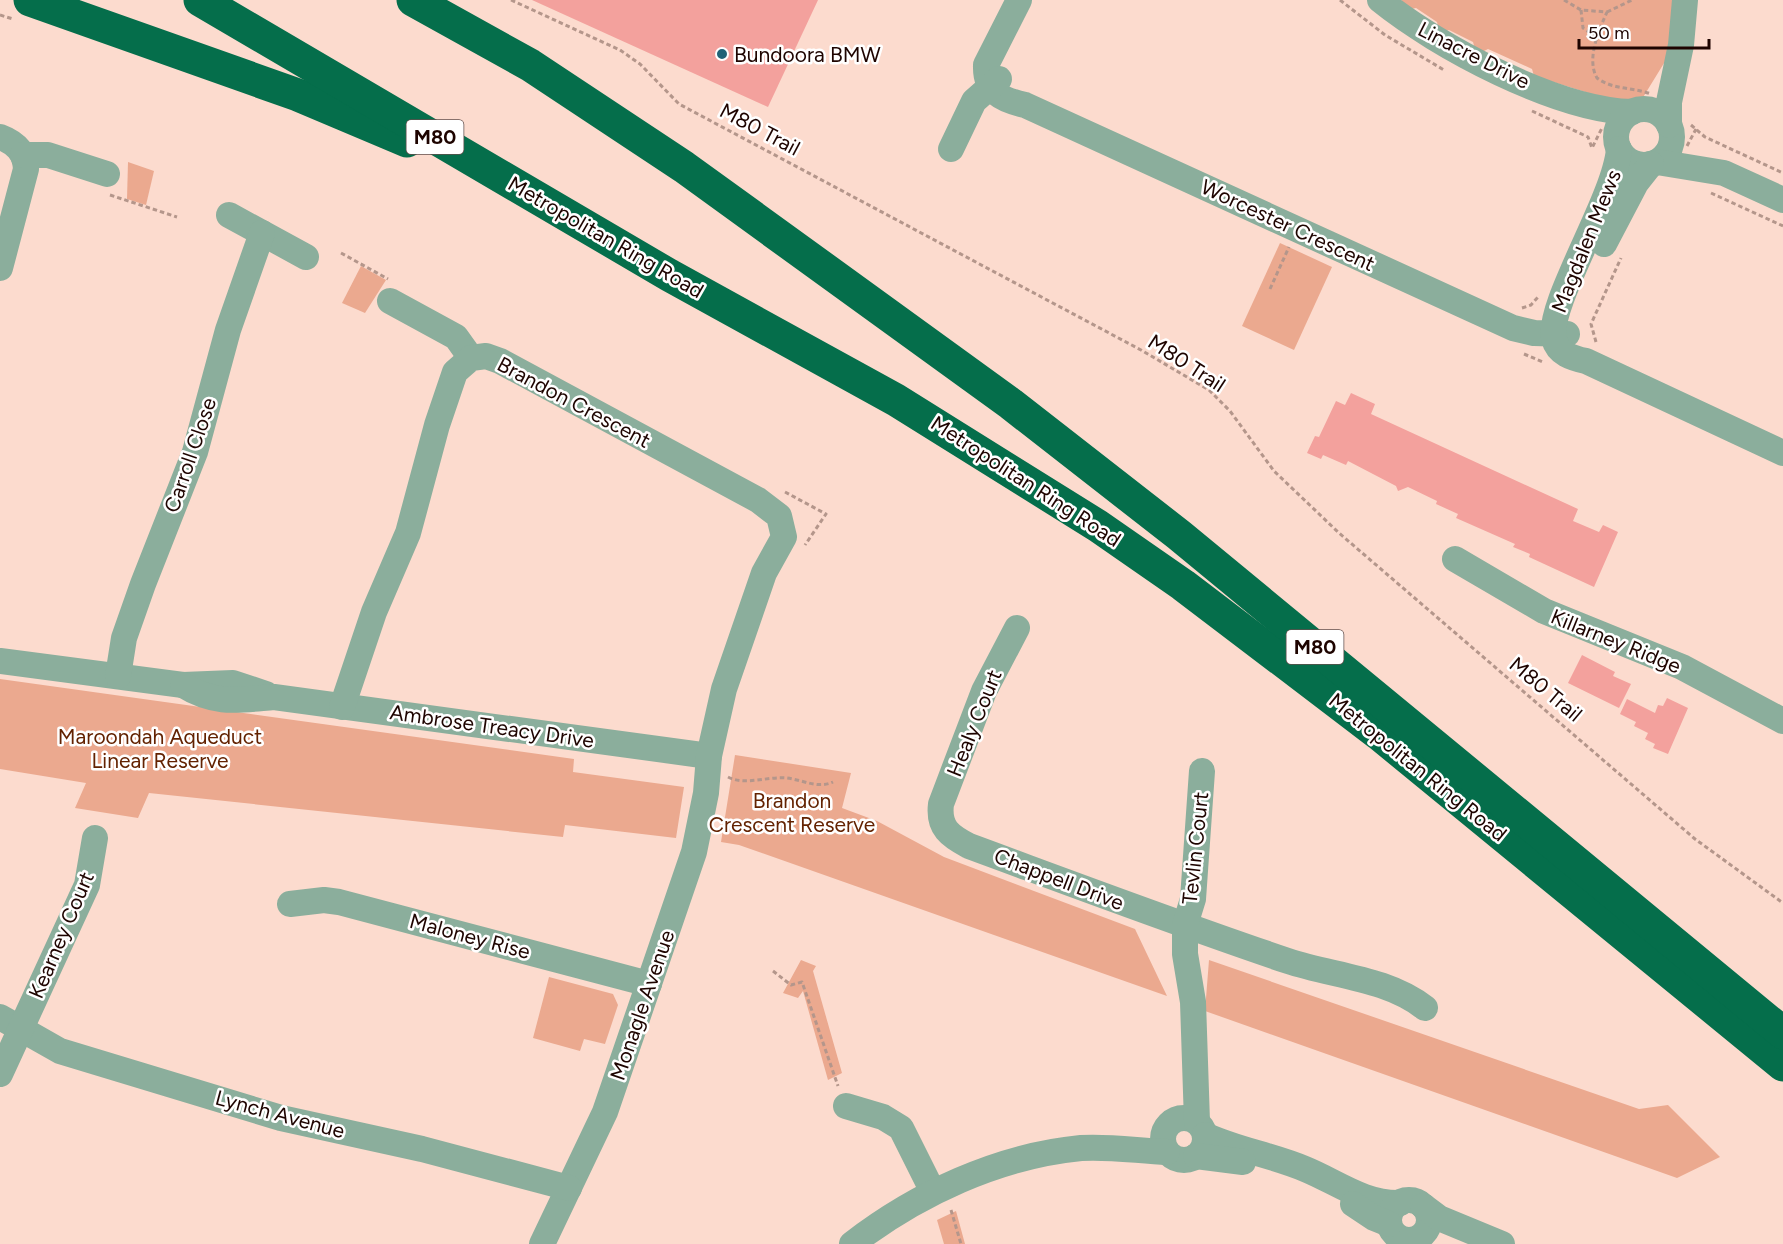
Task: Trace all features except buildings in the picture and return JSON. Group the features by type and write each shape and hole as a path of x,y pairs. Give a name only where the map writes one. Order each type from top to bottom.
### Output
{"highway":[{"path":"30,0 298,94 408,141 505,178"},
{"name":"Metropolitan Ring Road","path":"200,0 669,275 896,400 1044,491 1140,555 1379,734 1783,1065"},
{"name":"Metropolitan Ring Road","path":"413,0 530,65 684,167 1019,410 1179,535 1783,1033"}],"street":[{"path":"951,149 974,101 995,83 1000,42 1019,0"},
{"name":"Linacre Drive","path":"1380,0 1443,43 1572,103 1609,111 1634,111"},
{"path":"1654,163 1671,144 1669,102 1683,32 1684,0"},
{"path":"1676,63 1652,95 1621,121 1618,145 1629,160 1724,173"},
{"name":"Worcester Crescent","path":"995,83 1025,105 1513,328 1534,333 1560,333"},
{"name":"Linacre Drive","path":"1572,103 1618,145"},
{"path":"1634,111 1652,110 1665,118 1670,127 1724,173 1783,200"},
{"path":"0,137 12,143 23,155 26,174 0,268"},
{"name":"Magdalen Mews","path":"1560,333 1557,309 1615,173 1618,145"},
{"path":"23,155 48,155 104,183"},
{"name":"Magdalen Mews","path":"1560,333 1571,316 1614,222 1636,183 1654,163"},
{"path":"229,215 306,257"},
{"name":"Carroll Close","path":"118,676 124,638 195,452 228,330 262,233"},
{"path":"393,292 456,337 471,358"},
{"path":"1560,333 1575,351 1592,353 1783,453"},
{"name":"Brandon Crescent","path":"342,706 374,612 408,533 430,448 450,386 459,367 471,358 486,356 500,361 758,500 779,516 784,531 783,542 764,573 724,689 719,761"},
{"name":"Killarney Ridge","path":"1455,559 1524,601 1673,663 1782,720"},
{"name":"Healy Court","path":"940,821 941,804 984,691 1017,628"},
{"name":"Ambrose Treacy Drive","path":"0,661 183,685 233,682 274,698 719,761"},
{"name":"Monagle Avenue","path":"542,1244 605,1112 694,852 706,793 719,761"},
{"name":"Tevlin Court","path":"1196,929 1194,885 1202,771"},
{"name":"Chappell Drive","path":"940,821 948,833 969,846 1297,964 1390,988 1403,993 1425,1008"},
{"name":"Kearney Court","path":"0,1074 10,1024 87,885 95,838"},
{"name":"Maloney Rise","path":"290,904 315,900 339,902 649,984"},
{"path":"1088,1148 1167,1152 1179,1159 1188,1132 1180,1107 1193,1058 1193,1002 1185,954 1196,929"},
{"name":"Lynch Avenue","path":"10,1024 60,1051 281,1118 431,1151 569,1188"},
{"path":"847,1105 883,1117 901,1128 933,1192"},
{"path":"852,1244 889,1218 933,1192 992,1169 1058,1152 1143,1137 1188,1132 1304,1168 1374,1202 1398,1221 1401,1239 1500,1244"},
{"path":"1398,1221 1429,1218 1429,1225 1416,1240"},
{"path":"1398,1221 1439,1218 1500,1244"}],"path":[{"name":"M80 Trail","path":"511,0 620,50 640,64 679,104 1141,350 1209,390 1230,411 1274,471 1339,533 1695,839 1783,903"},
{"path":"1564,0 1581,10 1607,12 1632,0"},
{"path":"1581,10 1583,28 1596,36 1607,12"},
{"path":"104,183 177,218"},
{"path":"1702,189 1783,226"},
{"path":"1270,289 1298,229"},
{"path":"340,253 393,292"},
{"path":"1592,353 1591,324 1623,253"},
{"path":"1517,308 1531,305 1537,300 1542,289"},
{"path":"784,492 826,514 800,552"},
{"path":"719,761 728,778 754,781 786,778 815,784 833,782"},
{"path":"773,971 791,985 802,982 830,1068 847,1105"},
{"path":"951,1210 961,1244"}],"green space":[{"path":"1402,0 1676,0 1669,55 1642,99 1630,106 1534,76 1532,69 1488,49 1482,52 1475,49 1473,42 1449,30 1443,32 1439,30 1437,22 1416,8 1407,10 1401,6"},
{"path":"128,162 154,171 146,205 127,199"},
{"path":"1280,243 1332,267 1294,350 1242,326"},
{"path":"361,266 386,280 365,313 342,303"},
{"name":"Maroondah Aqueduct Linear Reserve","path":"0,679 574,759 573,772 684,787 676,838 565,825 563,837 149,793 138,818 75,808 86,783 0,769"},
{"name":"Brandon Crescent Reserve","path":"735,755 851,773 842,808 877,821 944,857 1135,929 1167,996 739,845 721,842"},
{"path":"801,960 816,966 813,971 842,1073 828,1080 803,991 798,998 783,993"},
{"path":"1209,960 1639,1109 1668,1105 1720,1157 1677,1178 1205,1011"},
{"path":"549,977 613,994 618,1005 605,1044 584,1039 580,1051 533,1038"},
{"path":"956,1211 965,1244 944,1244 937,1220"}],"place":[{"name":"Bundoora BMW","path":"722,54"}]}
